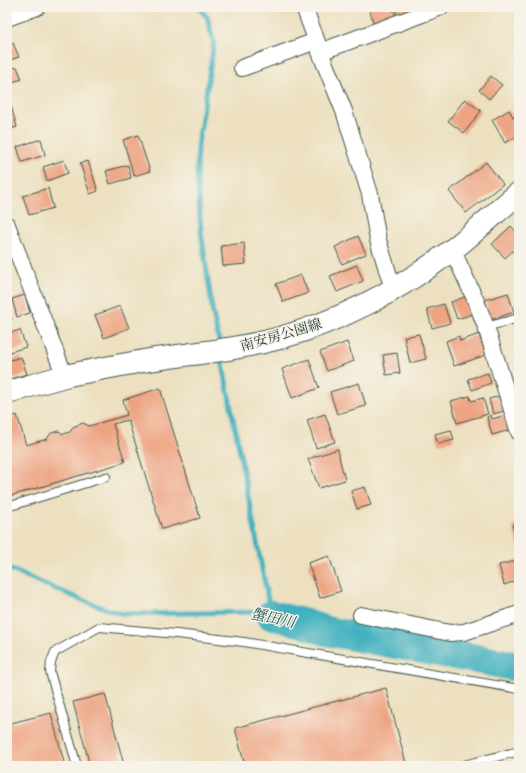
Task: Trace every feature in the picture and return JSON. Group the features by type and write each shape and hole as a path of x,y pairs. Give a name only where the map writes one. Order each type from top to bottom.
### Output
{"main road":[{"name":"南安房公園線","path":"7,393 65,376 149,360 237,348 280,338 322,324 362,306 422,271 452,249 519,193"}],"street":[{"path":"7,18 37,7"},
{"path":"304,7 344,111 370,194 378,240 393,289"},
{"path":"242,68 318,46 441,7"},
{"path":"7,224 65,376"},
{"path":"452,249 476,301 486,327 519,432"},
{"path":"361,615 450,633 464,632 519,614"}],"lane":[{"path":"486,327 519,318"},
{"path":"7,507 106,477"},
{"path":"76,766 50,672 51,662 54,652 99,627 244,642 519,689"},
{"path":"460,766 519,751"}],"building":[{"path":"392,7 397,21 375,28 369,8"},
{"path":"395,7 416,7 418,13 398,20"},
{"path":"13,43 19,57 7,61 7,46"},
{"path":"17,67 22,79 7,84 7,70"},
{"path":"491,76 502,85 489,99 479,90"},
{"path":"465,99 481,111 464,133 448,121"},
{"path":"11,106 17,127 7,130 7,108"},
{"path":"509,110 519,127 519,135 505,143 492,120"},
{"path":"138,135 150,171 134,176 123,140"},
{"path":"41,139 45,155 22,162 17,147"},
{"path":"64,160 68,173 47,181 43,167"},
{"path":"88,161 98,191 90,194 80,163"},
{"path":"486,162 503,184 466,213 449,191"},
{"path":"128,165 131,178 110,184 106,171"},
{"path":"48,188 53,208 29,215 23,196"},
{"path":"519,211 519,219 515,215"},
{"path":"511,226 519,235 519,245 505,258 492,244"},
{"path":"358,236 366,254 342,264 335,247"},
{"path":"244,243 246,264 223,266 221,246"},
{"path":"357,265 363,281 337,292 330,276"},
{"path":"301,275 308,293 283,302 276,284"},
{"path":"519,283 519,295 516,284"},
{"path":"508,293 514,312 491,320 485,300"},
{"path":"25,295 30,313 17,317 12,299"},
{"path":"470,295 476,313 457,319 451,302"},
{"path":"444,304 450,323 432,328 427,309"},
{"path":"120,306 129,328 104,338 95,315"},
{"path":"7,307 12,319 7,321"},
{"path":"20,330 26,347 7,353 7,334"},
{"path":"419,334 426,359 410,363 404,337"},
{"path":"479,334 486,355 454,366 446,341 459,336 460,341"},
{"path":"347,342 354,361 327,371 320,352"},
{"path":"397,353 400,373 386,375 383,355"},
{"path":"21,357 27,374 7,380 7,361"},
{"path":"309,359 319,388 292,398 282,369"},
{"path":"488,373 491,383 472,390 468,379"},
{"path":"359,383 366,406 337,414 330,392"},
{"path":"160,388 200,518 162,529 128,420 113,424 125,462 7,497 7,418 17,415 26,445 47,439 51,433 59,431 63,434 70,432 73,427 83,423 89,426 127,415 123,400"},
{"path":"504,395 508,410 493,414 489,399"},
{"path":"470,396 471,401 483,398 488,414 457,423 451,401"},
{"path":"325,414 335,442 316,448 307,420"},
{"path":"491,415 492,419 506,415 510,430 492,435 487,417"},
{"path":"451,430 454,440 438,444 435,434"},
{"path":"338,449 345,480 319,488 308,459"},
{"path":"365,487 371,505 357,509 351,491"},
{"path":"519,523 519,548 512,525"},
{"path":"329,556 341,591 320,598 308,563"},
{"path":"519,560 519,580 504,585 499,565"},
{"path":"386,688 406,763 395,766 245,766 235,728"},
{"path":"105,694 124,765 90,766 73,702"},
{"path":"51,713 65,766 7,766 7,724"}],"waterway":[{"path":"198,7 207,17 214,43 198,144 197,172 201,231 213,314 220,345"},
{"name":"蟹田川","path":"7,568 77,598 124,614 255,612 271,615 221,355"},
{"name":"蟹田川","path":"271,615 303,623 326,631 519,667"}]}
